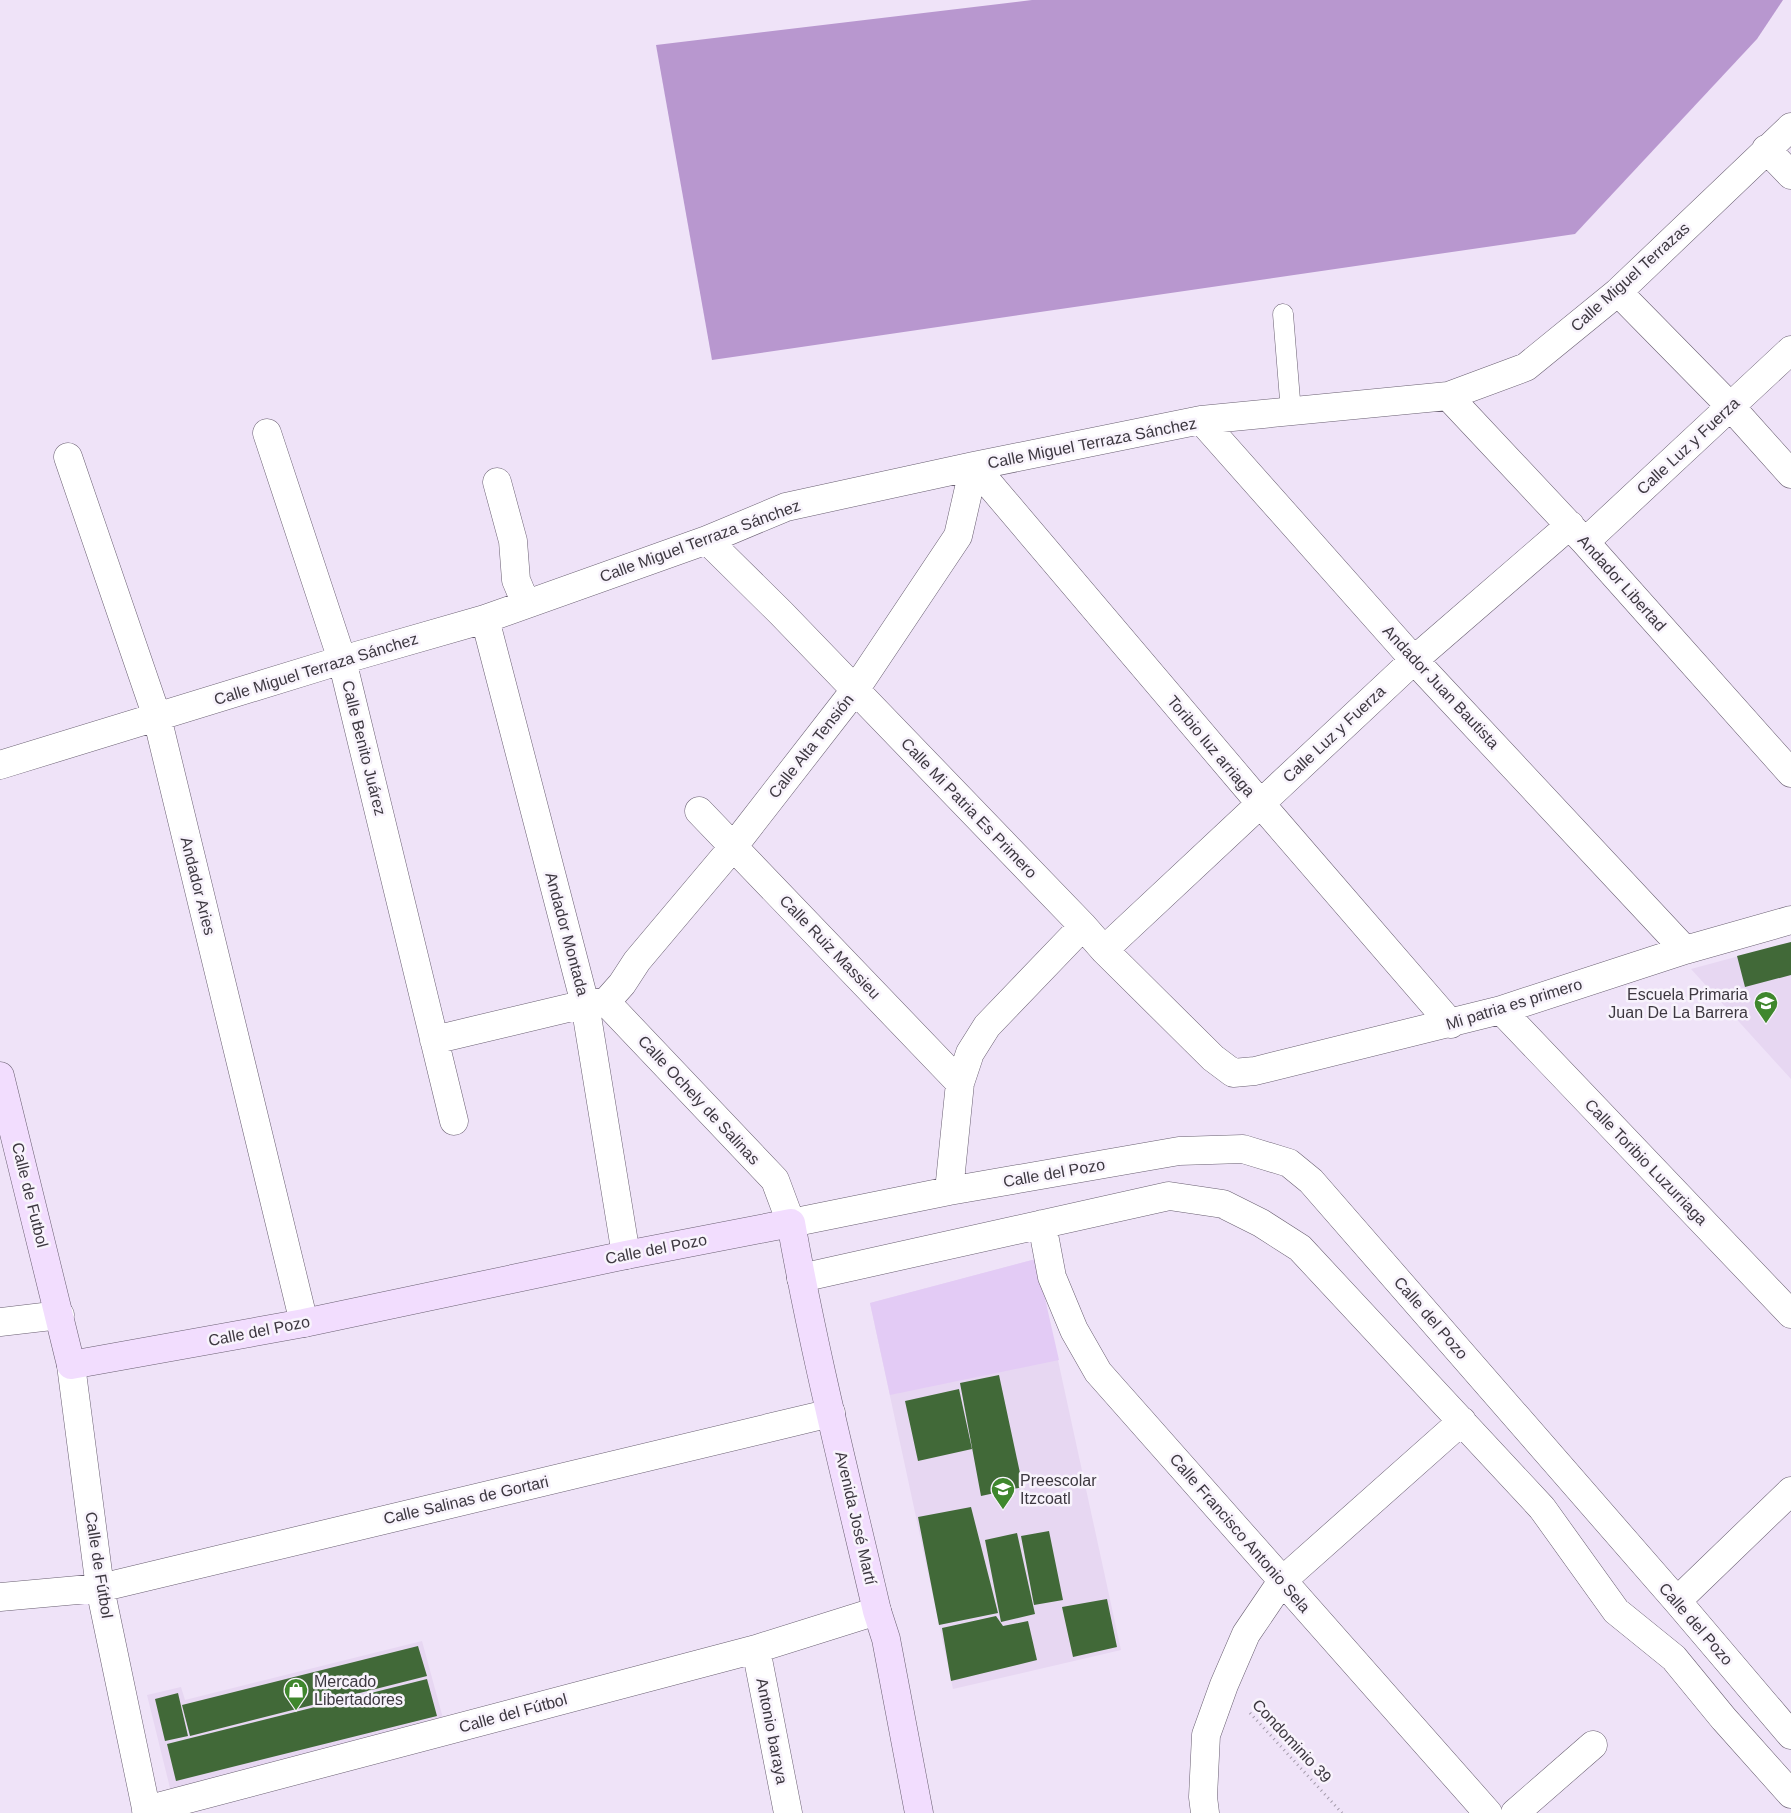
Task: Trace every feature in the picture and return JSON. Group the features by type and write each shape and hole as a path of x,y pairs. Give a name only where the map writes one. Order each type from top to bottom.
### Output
{"main road":[{"name":"Calle de Futbol","path":"0,1076 60,1315"},
{"name":"Calle del Pozo","path":"71,1365 304,1323 626,1255 791,1223"},
{"name":"Avenida José Martí","path":"791,1223 800,1278 877,1611 886,1639 919,1813"},
{"name":"Calle de Fútbol","path":"60,1315 71,1365"}],"street":[{"name":"Calle Miguel Terrazas","path":"1448,396 1526,367 1618,292 1791,127"},
{"path":"1766,149 1791,175"},
{"path":"1618,292 1731,407 1791,474"},
{"name":"Calle Luz y Fuerza","path":"1104,950 1414,660 1578,533 1731,407 1791,350"},
{"name":"Calle Miguel Terraza Sánchez","path":"0,765 342,660 485,619 707,540 786,507 974,466 1201,420 1448,396"},
{"name":"Andador Libertad","path":"1448,396 1578,533 1791,773"},
{"name":"Andador Juan Bautista","path":"1201,420 1414,660 1685,950"},
{"name":"Calle Benito Juárez","path":"267,433 342,660 454,1121"},
{"name":"Andador Aries","path":"68,457 157,717 304,1323"},
{"name":"Calle Alta Tensión","path":"596,1003 622,984 637,961 733,847 855,690 958,536 974,466"},
{"name":"Toribio luz arriaga","path":"974,466 1260,803 1451,1024"},
{"path":"497,482 513,542 516,580 526,604"},
{"name":"Calle Mi Patria Es Primero","path":"707,540 855,690 1104,950 1213,1058 1233,1073"},
{"name":"Andador Montada","path":"485,619 596,1003 626,1255"},
{"name":"Calle Ruiz Massieu","path":"700,811 960,1083"},
{"name":"Mi patria es primero","path":"1233,1073 1255,1071 1451,1024 1502,1010 1685,950 1791,920"},
{"path":"949,1191 960,1083 970,1053 987,1026 1083,926"},
{"path":"434,1040 596,1003"},
{"name":"Calle Ochely de Salinas","path":"596,1003 775,1180 791,1223"},
{"name":"Calle Toribio Luzurriaga","path":"1502,1010 1791,1314"},
{"name":"Calle del Pozo","path":"791,1223 949,1191 1180,1151 1243,1149 1289,1163 1311,1181 1791,1735"},
{"path":"800,1278 1169,1196 1223,1204 1261,1223 1300,1248 1462,1421 1542,1508 1616,1612 1674,1658 1791,1794"},
{"name":"Calle Francisco Antonio Sela","path":"1042,1224 1052,1277 1074,1330 1098,1372 1488,1813"},
{"path":"0,1322 60,1315"},
{"name":"Calle de Fútbol","path":"71,1365 100,1588 146,1812"},
{"name":"Calle Salinas de Gortari","path":"0,1597 100,1588 831,1413"},
{"path":"1205,1813 1203,1797 1206,1735 1224,1685 1246,1634 1282,1581 1462,1421"},
{"path":"1677,1602 1791,1491"},
{"name":"Calle del Fútbol","path":"146,1812 756,1649 877,1611"},
{"name":"Antonio baraya","path":"756,1649 788,1813"},
{"path":"1515,1813 1593,1745"}],"lane":[{"path":"1283,314 1291,412"}],"path":[{"name":"Condominio 39","path":"1224,1685 1342,1813"}],"shaded area":[{"path":"1032,0 1783,0 1757,39 1575,234 712,360 656,45"},
{"name":"Escuela Primaria Juan De La Barrera","path":"1791,942 1791,1079 1691,969"},
{"name":"Preescolar Itzcoatl","path":"1036,1259 1121,1650 953,1689 870,1303"},
{"path":"1036,1259 1059,1360 890,1395 870,1303"},
{"name":"Mercado Libertadores","path":"422,1641 444,1722 171,1792 147,1695 181,1687 185,1700"}],"building":[{"path":"1791,942 1791,975 1745,987 1737,956"},
{"path":"999,1375 1023,1487 981,1496 960,1383"},
{"path":"959,1389 972,1449 918,1461 905,1401"},
{"path":"971,1507 998,1613 939,1625 918,1517"},
{"path":"1049,1531 1063,1600 1034,1605 1021,1536"},
{"path":"1017,1533 1035,1614 1001,1622 985,1540"},
{"path":"1107,1599 1117,1647 1073,1657 1062,1607"},
{"path":"996,1616 1003,1626 1028,1621 1037,1660 951,1681 942,1628"},
{"path":"418,1646 427,1676 190,1736 182,1705"},
{"path":"427,1679 437,1716 176,1781 167,1744"},
{"path":"178,1693 188,1736 165,1741 155,1699"}],"place":[{"name":"Escuela Primaria Juan De La Barrera","path":"1766,1024"},
{"name":"Preescolar Itzcoatl","path":"1003,1510"},
{"name":"Mercado Libertadores","path":"296,1711"}]}
